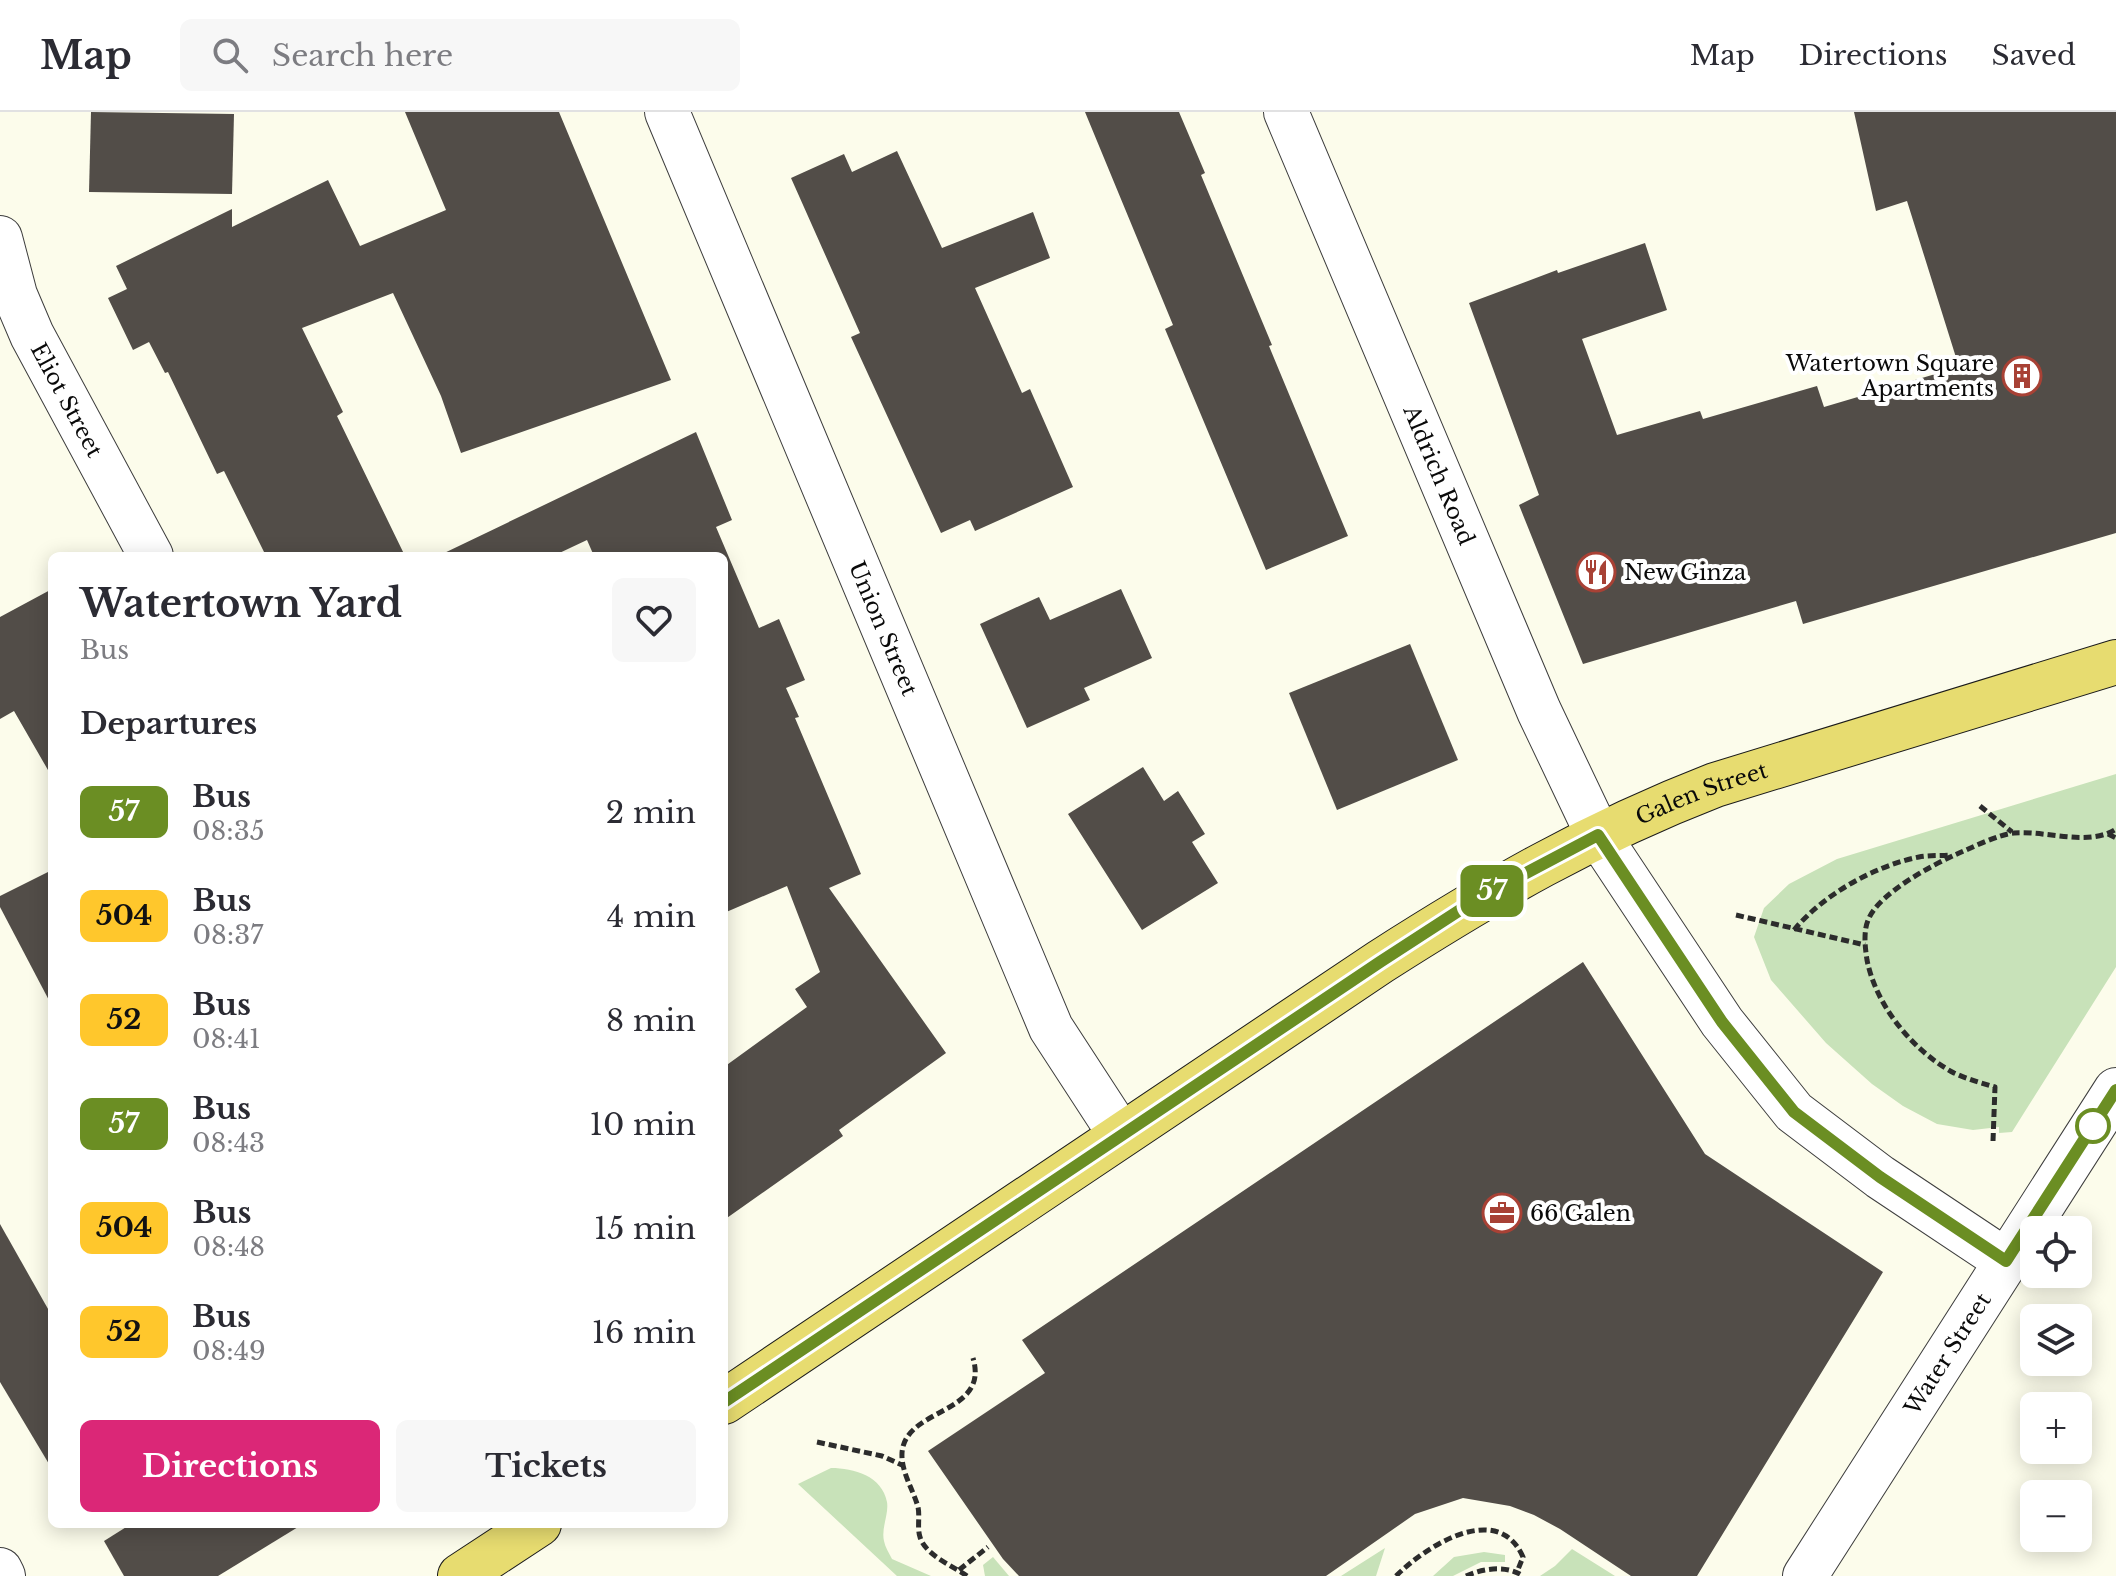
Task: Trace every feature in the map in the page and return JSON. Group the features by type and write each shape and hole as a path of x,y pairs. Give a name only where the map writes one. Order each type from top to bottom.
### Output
{"main road":[{"name":"Galen Street","path":"728,1399 1120,1134 1477,899 1598,835 1715,785 2114,665"},
{"path":"460,1576 533,1528"}],"street":[{"name":"Union Street","path":"667,112 1051,1028 1120,1134"},
{"name":"Aldrich Road","path":"1286,112 1539,711 1598,835 1722,1022 1794,1112 1880,1177 2006,1261"},
{"name":"Eliot Street","path":"0,238 15,295 32,335 149,552"},
{"name":"Water Street","path":"1805,1576 2116,1090"},
{"path":"0,1570 3,1576"}],"path":[{"path":"1980,806 2013,832"},
{"path":"1993,1141 1995,1087 1955,1073 1930,1057 1908,1035 1875,991 1865,945 1867,920 1877,904 1913,878 1955,855 2013,832 2067,837 2108,834 2116,829"},
{"path":"2108,834 2116,838"},
{"path":"1794,930 1809,912 1853,882 1919,857 1955,855"},
{"path":"1736,915 1865,945"},
{"path":"967,1576 930,1552 920,1539 919,1509 903,1465 903,1447 908,1435 967,1394 975,1384 977,1372 973,1358"},
{"path":"817,1442 882,1456 903,1465"},
{"path":"1396,1576 1431,1548 1458,1534 1496,1530 1517,1542 1523,1557 1520,1574 1499,1569 1466,1576"},
{"path":"959,1570 988,1547"}],"green space":[{"path":"2116,774 2116,967 2012,1132 1999,1133 1999,1127 1973,1130 1937,1124 1903,1106 1872,1084 1826,1043 1771,980 1754,937 1764,908 1789,884 1837,859"},
{"path":"831,1468 866,1475 879,1486 887,1502 883,1531 892,1559 931,1576 897,1576 798,1484"},
{"path":"1385,1548 1376,1576 1341,1576"},
{"path":"1572,1549 1615,1576 1540,1576"},
{"path":"1484,1552 1505,1555 1505,1562 1481,1562 1453,1576 1433,1576 1454,1557"},
{"path":"993,1557 1009,1576 985,1576 983,1565"}],"building":[{"path":"91,112 234,114 232,194 89,192"},
{"path":"405,112 559,112 671,380 461,453 441,396 393,293 302,328 343,412 337,416 403,552 264,552 224,471 217,474 168,372 165,373 149,342 133,350 108,298 127,289 116,266 232,209 232,227 328,180 360,246 446,210"},
{"path":"1085,112 1179,112 1205,173 1201,175 1272,345 1269,346 1348,536 1266,570 1165,329 1173,325"},
{"name":"Watertown Square Apartments","path":"1854,112 2116,112 2116,533 1803,624 1796,601 1583,664 1519,505 1539,495 1469,303 1557,270 1558,273 1645,243 1667,310 1582,339 1617,435 1700,411 1703,419 1817,386 1824,407 1959,367 1907,201 1876,211"},
{"path":"897,151 942,248 1033,212 1050,258 975,288 1022,393 1030,389 1073,487 975,531 970,520 941,533 851,337 860,333 791,178 844,154 852,172"},
{"path":"696,432 732,520 716,527 727,552 592,552 587,540 562,552 446,552"},
{"path":"728,555 759,628 779,619 805,680 786,688 799,717 795,718 861,874 829,888 946,1053 839,1130 843,1136 728,1217 728,1064 807,1007 795,989 820,972 787,886 728,911"},
{"path":"1121,589 1152,658 1084,688 1090,700 1027,728 980,624 1039,597 1050,620"},
{"path":"48,591 48,770 14,711 0,719 0,617"},
{"path":"1410,644 1458,760 1337,810 1289,693"},
{"path":"1143,767 1164,801 1178,791 1205,834 1192,842 1218,883 1142,930 1068,814"},
{"path":"48,872 48,998 0,907 0,896"},
{"name":"66 Galen","path":"1583,962 1705,1154 1883,1272 1697,1576 1631,1576 1534,1515 1510,1506 1463,1498 1415,1514 1326,1576 1019,1576 1003,1559 928,1451 1045,1373 1022,1340"},
{"path":"0,1224 48,1309 48,1462 0,1382"},
{"path":"125,1528 296,1528 218,1576 124,1576 104,1541"}],"bus line":[{"name":"57","path":"728,1399 1120,1134 1477,899 1598,835 1722,1022 1794,1112 1880,1177 2006,1261 2116,1090"}],"place":[{"name":"Watertown Square Apartments","path":"2022,376"},
{"name":"New Ginza","path":"1596,572"},
{"name":"66 Galen","path":"1502,1213"}]}
